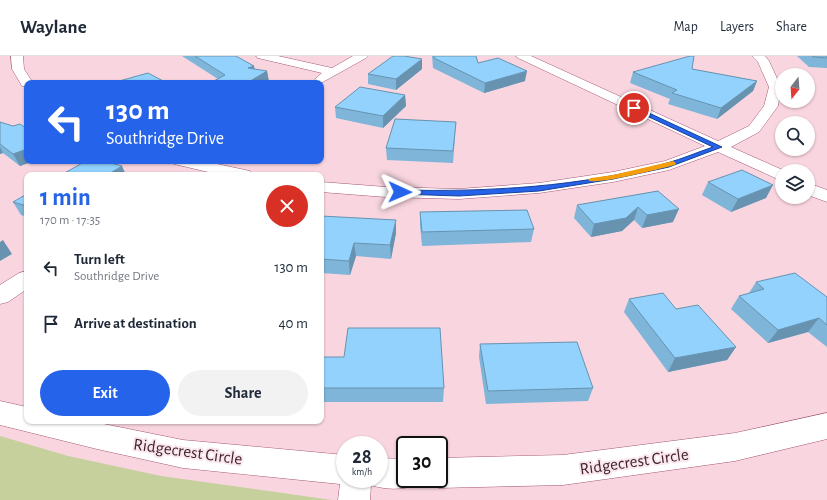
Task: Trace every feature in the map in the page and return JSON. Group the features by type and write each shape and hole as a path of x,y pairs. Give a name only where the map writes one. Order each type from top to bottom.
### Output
{"street":[{"path":"17,56 18,69 25,80"},
{"path":"262,56 333,72"},
{"path":"320,80 362,56"},
{"path":"522,56 775,173"},
{"path":"324,187 386,192 459,194 539,188 613,177 669,165 718,147 754,129 771,106 775,87 763,61 758,56"},
{"path":"184,172 190,164"},
{"path":"200,164 232,172"},
{"path":"815,191 827,197"},
{"path":"0,296 24,280"},
{"path":"0,413 24,419"},
{"name":"Ridgecrest Circle","path":"46,424 183,454 336,469"},
{"name":"Ridgecrest Circle","path":"448,473 563,470 735,447 827,426"},
{"path":"354,500 355,488"}],"green space":[{"path":"0,436 68,456 161,476 332,500 0,500"}],"building":[{"path":"195,56 236,56 254,66 248,68 267,71 252,80 216,80 225,75"},
{"path":"393,56 422,59 396,79 368,74"},
{"path":"434,56 476,56 478,63 498,58 527,71 485,83 434,58"},
{"path":"694,56 692,69 757,81 721,108 672,93 677,90 633,72"},
{"path":"812,56 827,56 827,58 814,57"},
{"path":"148,73 161,80 123,80"},
{"path":"360,87 405,95 383,116 335,107"},
{"path":"395,119 456,122 453,151 386,148"},
{"path":"0,122 13,126 20,124 24,127 24,150 13,154 0,144"},
{"path":"81,164 115,164 122,166 112,172 66,172"},
{"path":"742,170 773,185 738,199 708,182"},
{"path":"658,191 679,209 647,215 638,207 626,218 594,224 577,205"},
{"path":"24,196 24,205 13,202"},
{"path":"527,210 534,229 422,232 420,212"},
{"path":"324,216 396,220 390,245 354,243 349,261 324,259"},
{"path":"795,273 827,297 827,325 819,318 778,330 739,296 764,289 756,282"},
{"path":"663,293 676,309 698,305 736,347 675,358 629,299"},
{"path":"348,328 440,328 444,388 324,388 324,357 344,357"},
{"path":"577,342 593,388 488,391 480,344"}],"slow traffic":[{"path":"591,180 613,177 673,163"}],"route":[{"path":"400,192 459,194 539,188 613,177 669,165 718,147 634,108"}]}
